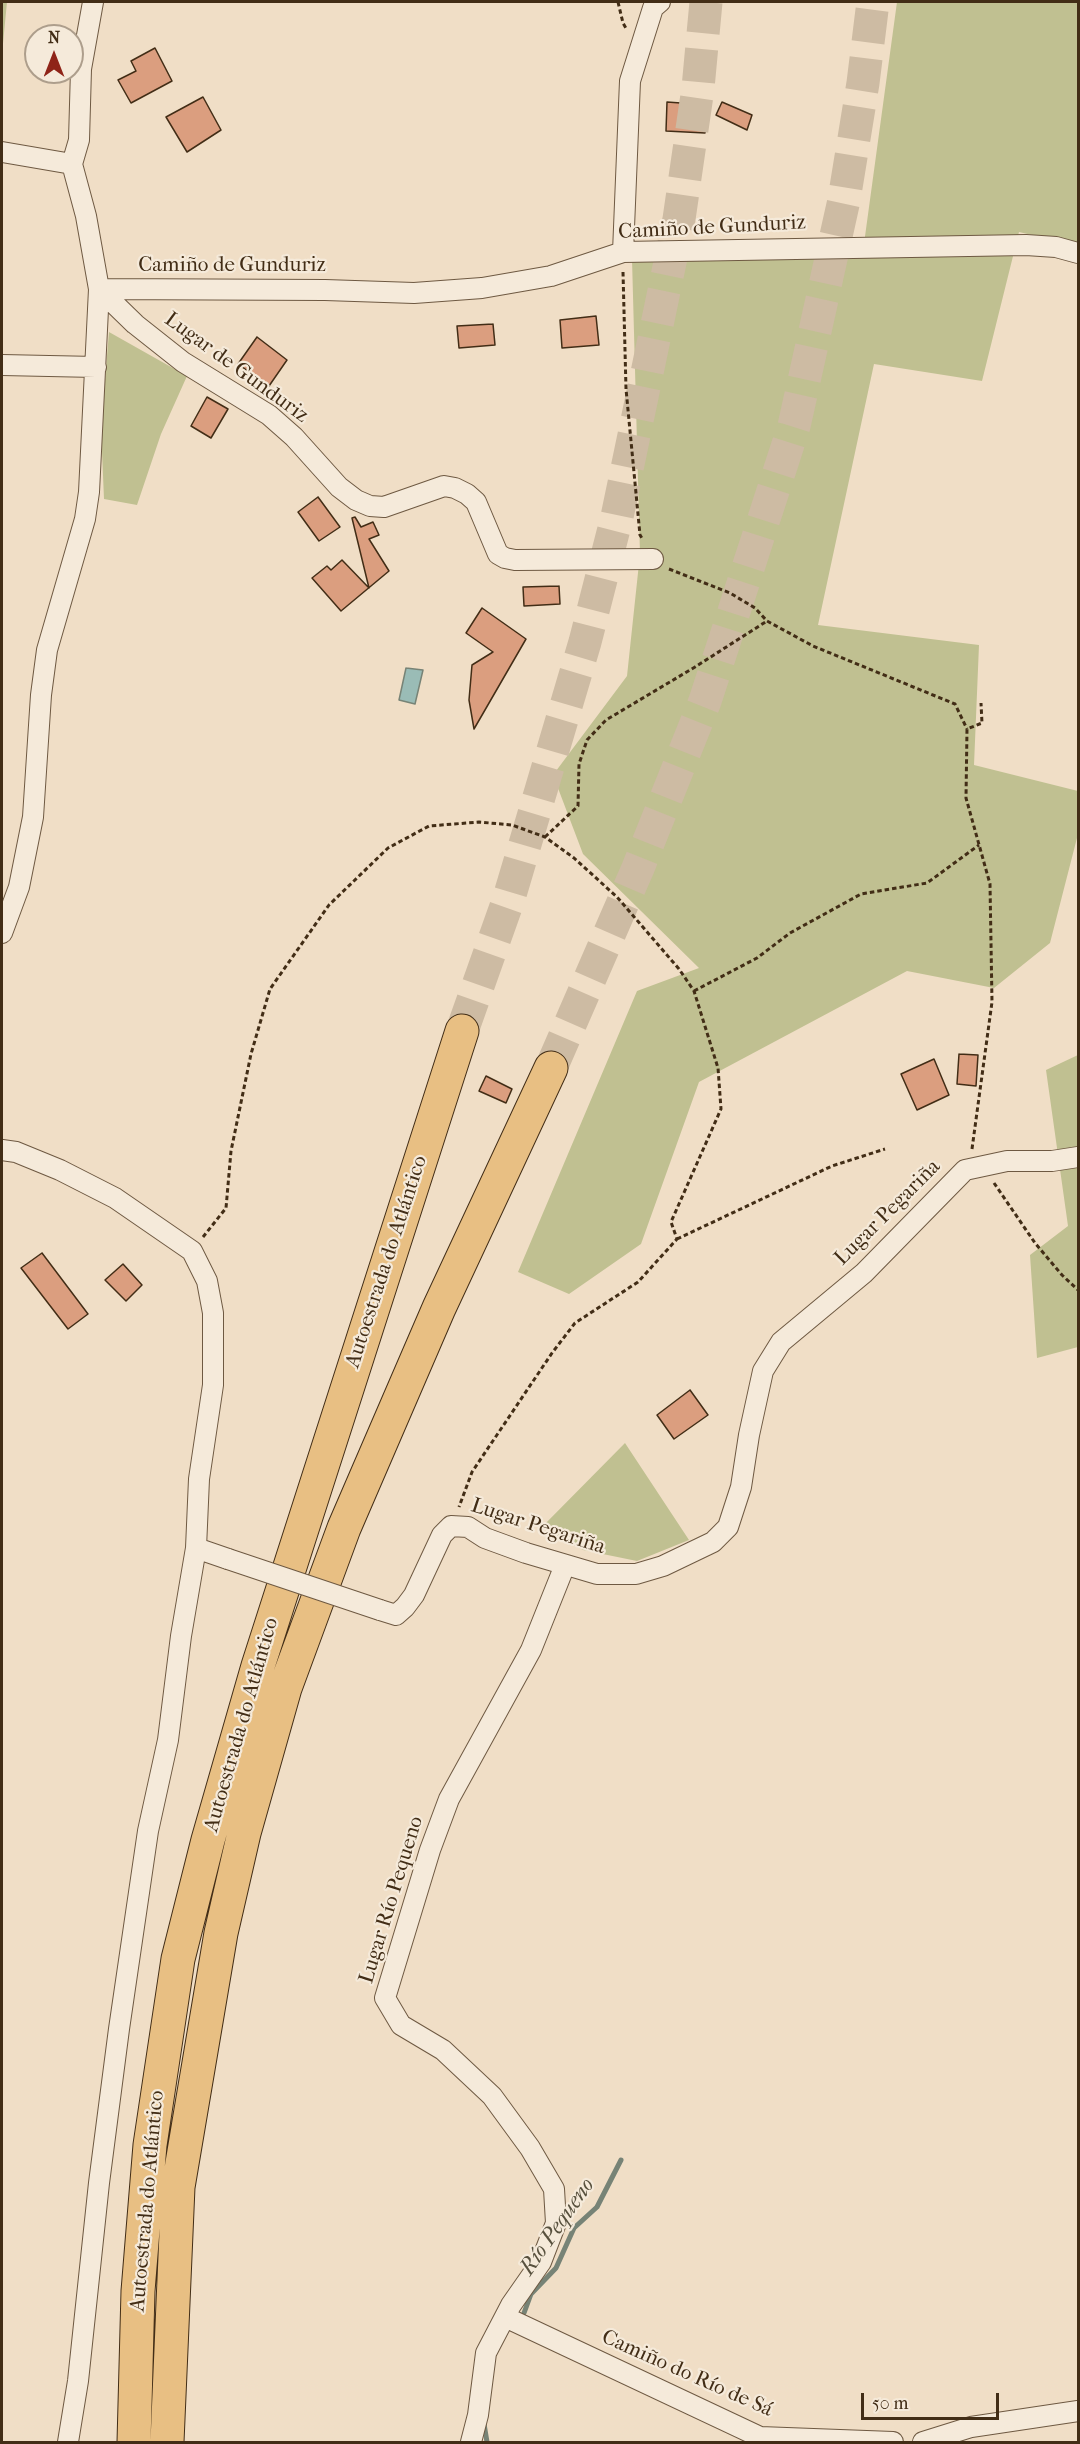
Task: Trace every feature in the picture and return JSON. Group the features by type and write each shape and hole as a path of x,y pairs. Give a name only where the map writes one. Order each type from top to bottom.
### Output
{"highway":[{"name":"Autoestrada do Atlántico","path":"134,2442 138,2291 149,2156 178,1959 208,1840 258,1666 462,1031"},
{"name":"Autoestrada do Atlántico","path":"167,2442 178,2187 220,1933 256,1788 285,1688 344,1528 439,1308 551,1068"}],"street":[{"path":"2,933 19,887 33,817 41,695 47,650 85,519 99,289 86,216 72,164 79,140 81,69 93,2"},
{"path":"623,252 630,81 653,8 660,2"},
{"path":"2,152 72,164"},
{"name":"Camiño de Gunduriz","path":"99,289 325,290 414,293 482,288 551,276 623,252 1026,245 1056,247 1078,253"},
{"name":"Lugar de Gunduriz","path":"99,289 135,324 183,362 268,416 294,437 339,487 356,500 370,506 384,507 444,486 455,488 476,502 498,554 505,558 653,559"},
{"path":"2,365 96,367"},
{"path":"2,1150 15,1152 60,1170 115,1198 192,1251 207,1281 213,1313 213,1385 199,1479 196,1548 181,1636 168,1740 148,1831 121,2019 99,2182 78,2381 68,2442"},
{"name":"Lugar Pegariña","path":"196,1548 396,1615 414,1595 442,1535 451,1526 468,1527 485,1538 597,1574 636,1574 663,1566 713,1542 728,1527 741,1487 750,1426 763,1371 781,1342 864,1273 965,1170 1007,1161 1052,1161 1078,1158"},
{"name":"Lugar Río Pequeno","path":"471,2442 478,2415 486,2353 511,2305 541,2262 556,2223 554,2189 530,2148 492,2096 443,2050 401,2025 385,1998 430,1850 449,1799 531,1650 565,1565"},
{"name":"Camiño do Río de Sá","path":"505,2318 760,2438 893,2442"},
{"path":"923,2442 971,2427 1078,2411"}],"path":[{"path":"623,252 626,389 640,535 653,559 676,573 730,592 755,608 767,621 813,646 955,704 967,729 966,798 990,884 992,1002 971,1157 965,1170"},
{"path":"545,837 579,806 579,764 587,740 606,720 767,621"},
{"path":"967,729 982,723 981,703"},
{"path":"192,1251 226,1208 231,1151 251,1054 270,989 329,905 388,848 429,826 479,822 512,825 545,837 574,858 616,897 679,969 694,991 718,1068 721,1109 671,1222 676,1239"},
{"path":"694,991 757,958 790,933 861,894 927,883 979,845"},
{"path":"451,1526 472,1472 552,1353 575,1323 638,1282 676,1239 832,1166 885,1149"},
{"path":"986,1165 998,1190 1035,1243 1078,1290"}],"green space":[{"path":"2,2 7,2 2,54"},
{"path":"897,2 1078,2 1078,246 1019,232 982,381 874,364 818,625 979,645 974,765 1078,791 1078,834 1050,943 994,988 907,971 699,1082 641,1244 569,1294 518,1272 637,991 699,968 583,854 553,775 627,676 640,554 632,259 863,251"},
{"path":"109,332 187,376 161,434 137,505 104,499 101,428"},
{"path":"1078,1055 1078,1347 1037,1358 1030,1255 1068,1226 1046,1070"},
{"path":"625,1443 689,1540 637,1561 583,1550 541,1528"}],"water":[{"path":"406,668 423,670 415,704 399,700"}],"building":[{"path":"155,48 172,81 131,103 118,80 136,71 131,61"},
{"path":"203,97 221,130 187,152 166,117"},
{"path":"667,102 708,105 705,133 666,131"},
{"path":"722,102 752,115 747,130 716,115"},
{"path":"596,316 599,345 562,348 560,320"},
{"path":"493,324 495,345 459,348 457,326"},
{"path":"257,337 287,360 269,386 238,364"},
{"path":"207,397 228,409 211,438 191,426"},
{"path":"318,497 340,527 319,541 298,512"},
{"path":"355,517 361,527 373,522 379,535 369,539 389,571 369,588 352,518"},
{"path":"342,560 369,588 341,611 312,578 327,566 331,570"},
{"path":"559,586 560,604 524,606 523,587"},
{"path":"482,608 526,639 474,729 469,700 472,665 493,652 466,633"},
{"path":"959,1054 978,1055 976,1086 957,1084"},
{"path":"934,1059 949,1095 917,1110 901,1074"},
{"path":"486,1076 512,1089 506,1103 479,1091"},
{"path":"42,1253 88,1314 68,1329 21,1268"},
{"path":"123,1264 142,1285 126,1301 105,1280"},
{"path":"690,1390 708,1415 674,1439 657,1415"}],"waterway":[{"name":"Río Pequeno","path":"524,2313 531,2294 556,2268 574,2228 597,2207 621,2160"},
{"name":"Río Pequeno","path":"484,2424 487,2442"}],"tunnel":[{"path":"462,1031 509,898 585,642 617,517 679,219 698,88 706,2"},
{"path":"551,1068 638,868 705,701 794,426 844,200 863,83 873,2"}]}
